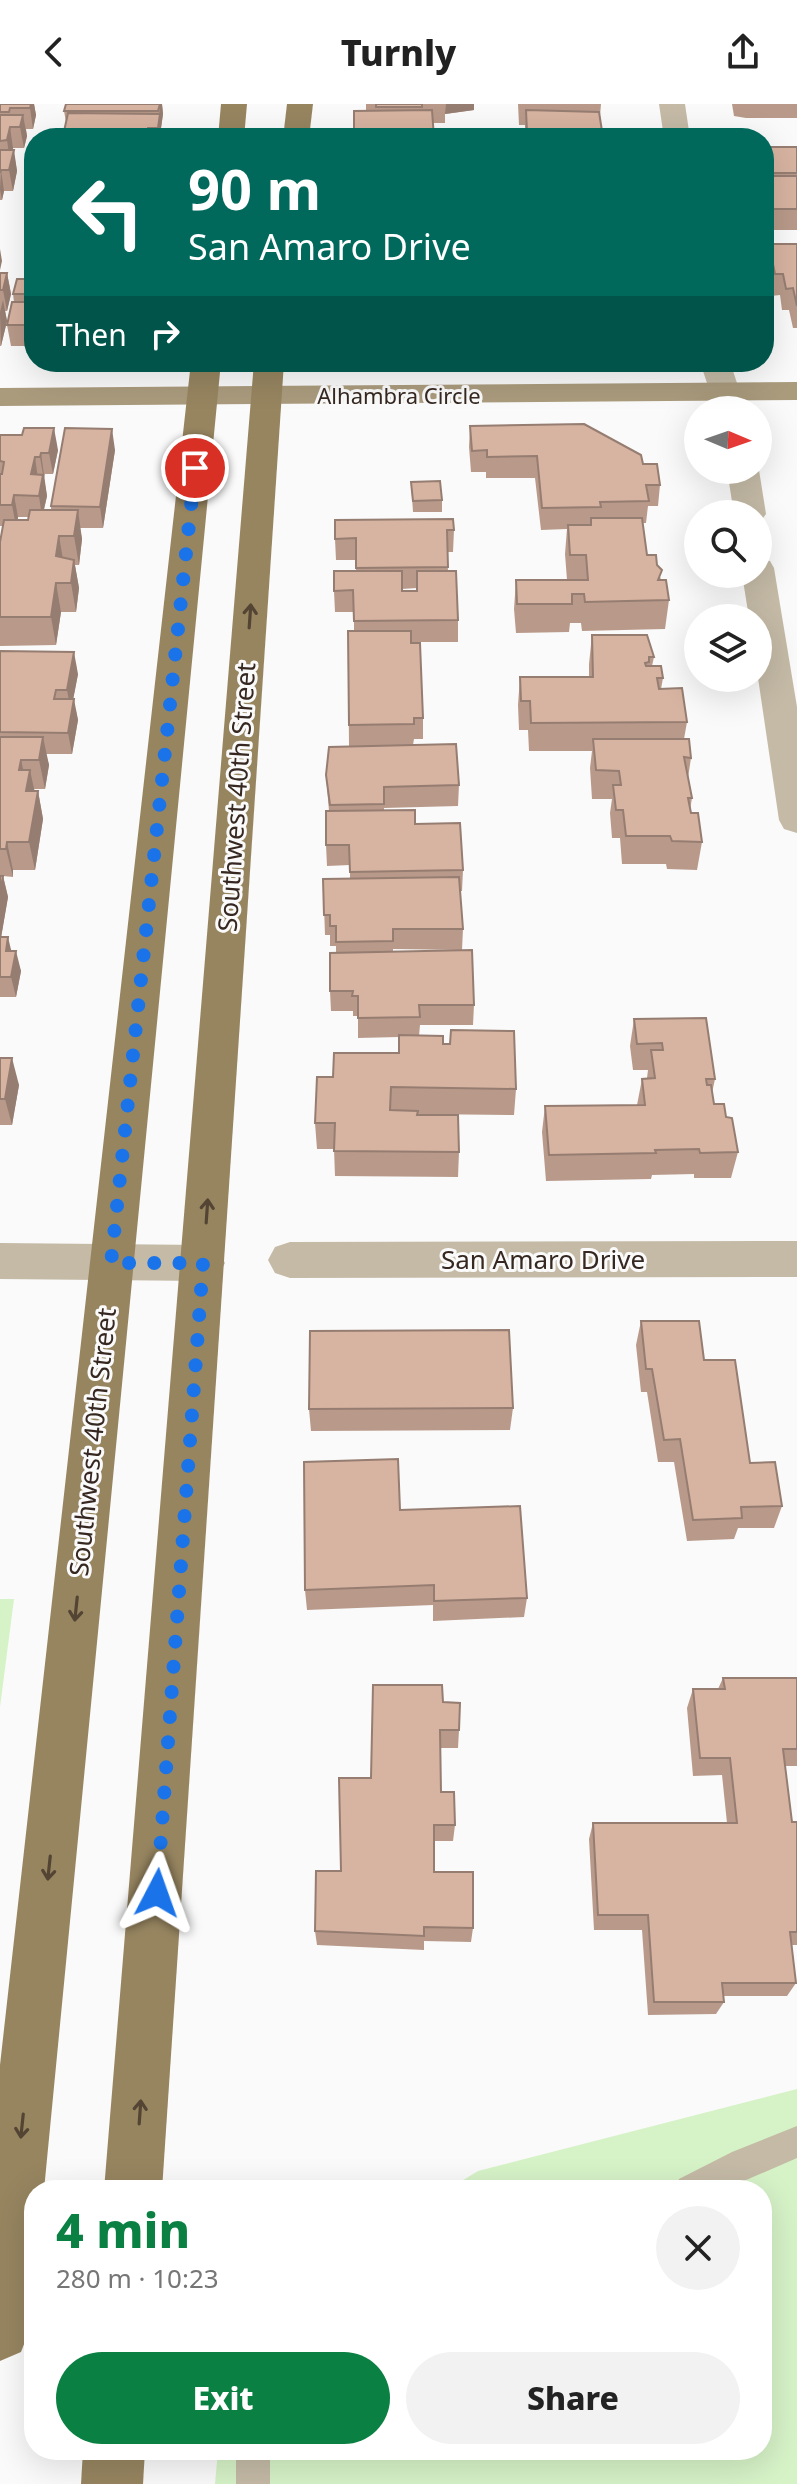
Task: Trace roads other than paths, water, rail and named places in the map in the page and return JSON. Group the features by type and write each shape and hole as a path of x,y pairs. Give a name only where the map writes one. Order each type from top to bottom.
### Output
{"main road":[{"path":"232,128 234,104"},
{"path":"297,128 300,104"},
{"name":"Southwest 40th Street","path":"0,2331 204,380"},
{"name":"Southwest 40th Street","path":"134,2180 267,380"},
{"path":"112,2484 113,2460"}],"street":[{"path":"672,104 676,128"},
{"path":"719,372 727,396"},
{"name":"Alhambra Circle","path":"0,397 204,380 267,380 684,399"},
{"name":"Alhambra Circle","path":"763,396 797,391"},
{"path":"761,588 797,820"},
{"name":"San Amaro Drive","path":"290,1260 797,1259"},
{"path":"0,1261 203,1263"}],"lane":[{"path":"710,2180 797,2142"},
{"path":"253,2460 253,2484"}]}
